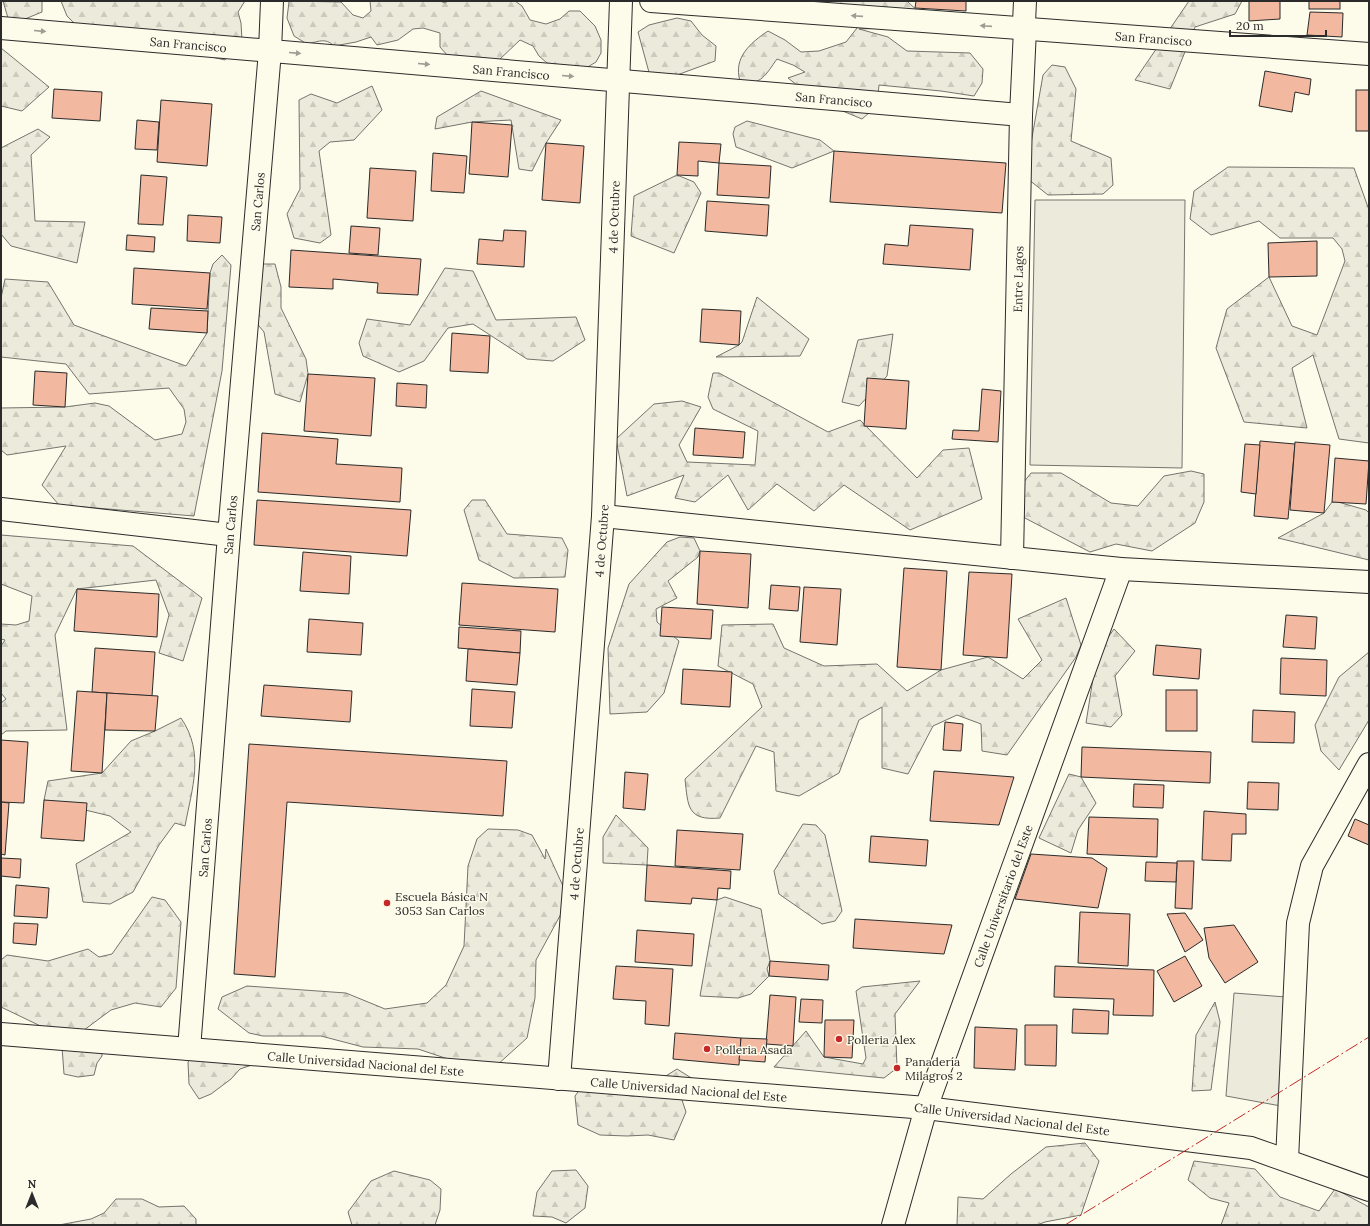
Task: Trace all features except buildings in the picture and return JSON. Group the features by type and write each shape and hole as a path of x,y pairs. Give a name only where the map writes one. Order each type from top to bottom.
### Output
{"street":[{"name":"San Carlos","path":"189,1049 229,535 270,51 272,1"},
{"name":"4 de Octubre","path":"559,1079 603,516 622,1"},
{"name":"San Francisco","path":"651,1 1369,54"},
{"name":"Entre Lagos","path":"1012,558 1021,114 1025,1"},
{"name":"San Francisco","path":"1,28 1021,114"},
{"path":"1,509 229,535"},
{"path":"603,516 1121,569 1369,582"},
{"name":"Calle Universitario del Este","path":"894,1225 926,1108 1121,569"},
{"path":"1286,1160 1298,923 1312,866 1369,764"},
{"name":"Calle Universidad Nacional del Este","path":"1,1034 926,1108 1251,1148 1369,1190"}],"green space":[{"path":"3,1 42,1 42,12 25,19 8,18"},
{"path":"61,1 245,1 238,12 241,23 242,40 225,60 78,27 67,16"},
{"path":"370,1 440,1 445,3 448,1 515,1 522,6 530,20 546,24 560,19 569,11 580,11 595,26 601,40 601,53 596,62 586,68 547,63 539,56 533,46 520,40 499,60 460,60 447,55 440,47 440,33 423,28 413,29 398,40 377,45 371,37 356,42 334,46 331,43 324,41 307,44 294,36 287,18 289,2 341,2 353,15 363,18 371,11"},
{"path":"823,1 907,1 924,17 914,27 859,29 888,37 907,51 970,53 983,69 982,83 974,96 879,85 877,106 862,119 816,100 788,78 805,72 793,65 777,59 766,74 758,81 740,81 738,73 741,58 749,46 768,31 785,40 801,52 819,51 846,42 857,28 832,15"},
{"path":"1189,1 1242,1 1235,14 1195,27 1170,89 1135,80"},
{"path":"677,18 691,21 702,35 716,46 715,61 677,75 650,76 638,32 649,25"},
{"path":"1,48 49,87 22,111 1,106"},
{"path":"1052,65 1065,67 1076,89 1071,141 1111,158 1113,185 1103,194 1048,195 1028,179 1027,166 1043,75"},
{"path":"372,86 382,110 354,140 330,142 319,151 331,235 320,243 294,238 287,214 300,189 299,100 311,94 337,103"},
{"path":"481,91 561,120 546,143 532,171 519,169 511,120 472,122 435,129 437,117"},
{"path":"747,121 820,140 834,151 792,168 736,147 733,134 735,127"},
{"path":"38,129 50,137 31,155 35,221 85,222 77,263 11,246 1,234 1,148"},
{"path":"1228,167 1354,168 1369,210 1369,443 1339,439 1313,355 1292,368 1307,428 1244,422 1216,348 1227,309 1269,277 1292,326 1317,335 1345,261 1342,249 1333,238 1280,238 1259,221 1211,235 1190,219 1194,191"},
{"path":"677,175 694,182 701,193 674,253 631,236 634,196"},
{"path":"1035,200 1185,200 1182,468 1030,465"},
{"path":"222,255 231,265 222,371 194,516 59,505 42,485 66,446 7,455 1,450 1,408 65,407 95,403 109,406 155,440 182,434 186,422 184,409 169,388 89,394 66,364 1,357 1,298 5,279 48,282 74,325 186,366 207,333 210,273 213,264"},
{"path":"247,264 275,264 281,287 281,308 306,359 308,374 300,402 275,394 264,332 238,301"},
{"path":"445,268 473,271 496,320 576,317 585,340 553,361 527,359 473,324 448,328 424,361 399,372 363,356 359,343 367,319 410,325"},
{"path":"757,297 809,339 800,356 716,357 742,342"},
{"path":"893,334 887,376 859,406 842,402 858,340"},
{"path":"713,373 719,373 828,432 860,420 917,478 943,450 969,448 982,499 910,530 844,485 814,511 777,484 748,510 728,475 695,502 675,498 684,475 627,496 616,439 654,404 682,401 701,407 679,445 687,462 755,465 758,431 713,409 708,397"},
{"path":"1191,471 1204,474 1204,502 1195,523 1152,551 1116,544 1090,552 1023,517 1016,492 1031,473 1061,473 1111,503 1138,506 1164,476"},
{"path":"472,500 485,500 507,534 562,538 568,550 565,577 514,578 479,560 464,510"},
{"path":"1332,502 1338,502 1366,510 1369,513 1369,560 1278,538 1324,513"},
{"path":"1,535 133,546 202,598 183,661 159,653 169,615 156,580 77,589 55,635 67,730 6,731 1,735 1,703 6,699 1,693 1,646 5,640 1,639 1,624 16,625 29,621 32,596 1,584"},
{"path":"680,537 694,538 700,551 698,557 668,581 677,598 656,609 657,622 679,641 664,693 647,712 610,714 608,648 629,584 667,542"},
{"path":"1066,598 1081,645 1076,657 1007,755 982,751 981,724 957,715 933,726 908,774 882,768 882,707 859,720 839,773 799,796 776,791 774,752 756,746 720,818 701,817 691,810 687,797 685,779 762,707 753,684 718,666 722,625 773,624 784,648 824,666 877,664 907,691 941,670 988,657 1023,679 1042,660 1018,619"},
{"path":"1114,629 1135,651 1115,676 1122,715 1111,727 1086,723 1097,653"},
{"path":"1369,652 1369,720 1339,770 1321,751 1315,725 1339,677"},
{"path":"181,718 193,744 195,758 195,771 185,826 175,823 159,845 133,892 110,904 83,902 76,864 131,832 110,816 44,800 48,781 102,773 131,741"},
{"path":"1069,774 1081,777 1096,803 1078,830 1071,853 1039,838"},
{"path":"616,815 648,848 647,865 603,863 603,837"},
{"path":"803,824 816,825 825,835 842,911 835,921 822,924 779,894 774,871"},
{"path":"488,829 518,830 532,835 545,859 546,849 563,886 562,912 536,960 535,998 527,1038 496,1066 469,1066 418,1049 363,1047 321,1036 263,1036 249,1033 218,1009 222,997 247,986 346,993 385,1009 427,1003 446,985 464,946 468,866 477,839"},
{"path":"152,897 165,900 181,922 176,988 161,1007 135,1003 111,1010 80,1033 53,1032 1,1007 1,960 7,955 48,961 88,949 99,957 112,954"},
{"path":"725,897 761,909 770,961 767,969 769,976 751,994 738,998 700,996 717,900"},
{"path":"920,981 895,1014 897,1068 884,1078 774,1067 806,1031 824,1057 863,1064 866,1058 856,991 862,987"},
{"path":"1234,993 1286,997 1281,1106 1226,1096"},
{"path":"1215,1002 1220,1022 1211,1090 1192,1091 1196,1035"},
{"path":"102,1034 102,1056 97,1063 94,1075 78,1077 64,1074 62,1047"},
{"path":"204,1041 252,1065 240,1069 231,1079 211,1094 199,1099 189,1084 188,1062"},
{"path":"677,1069 693,1079 682,1100 686,1112 674,1140 648,1135 600,1135 578,1125 575,1096 581,1088 634,1096"},
{"path":"1085,1143 1099,1161 1081,1215 1037,1225 957,1225 958,1197 983,1199 1011,1174 1046,1147"},
{"path":"1194,1161 1255,1169 1280,1197 1319,1211 1335,1189 1369,1207 1369,1225 1221,1225 1229,1203 1210,1198 1188,1180"},
{"path":"576,1170 588,1186 585,1208 566,1223 552,1217 533,1216 537,1192 552,1171"},
{"path":"394,1171 430,1180 441,1189 440,1210 435,1225 352,1225 348,1212 371,1181"},
{"path":"116,1199 142,1199 159,1207 184,1206 196,1219 196,1225 59,1225 91,1219 104,1213"}],"power":[{"path":"1065,1225 1369,1037"}],"place":[{"name":"Escuela Básica N 3053 San Carlos","path":"387,903"},
{"name":"Polleria Alex","path":"839,1039"},
{"name":"Polleria Asada","path":"707,1049"},
{"name":"Panadería Milagros 2","path":"897,1068"}]}
